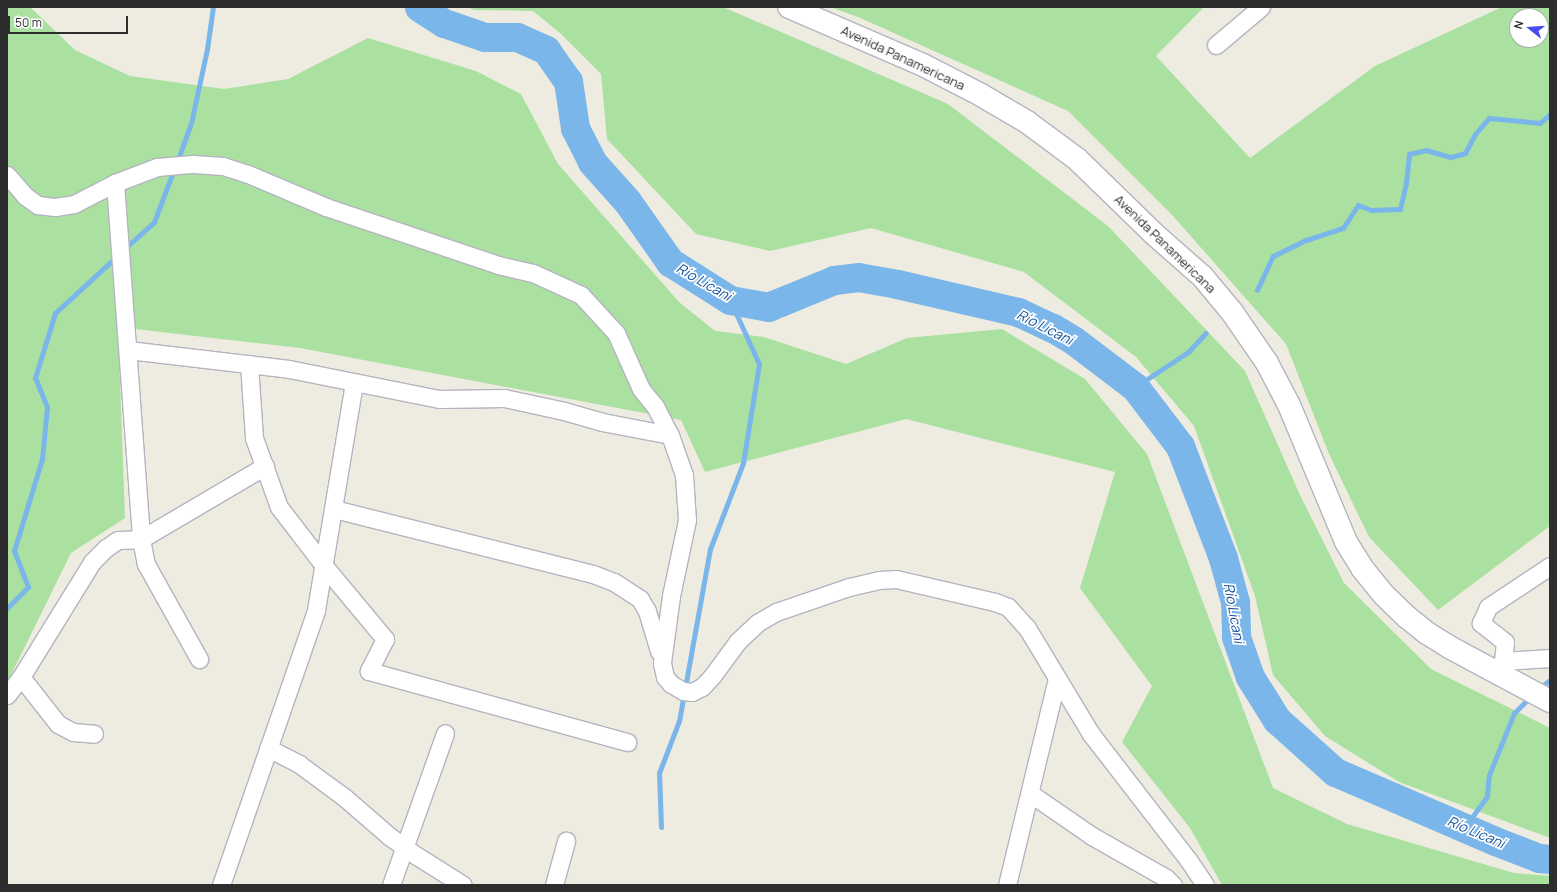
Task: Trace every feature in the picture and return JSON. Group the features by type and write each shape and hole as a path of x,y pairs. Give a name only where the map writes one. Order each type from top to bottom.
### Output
{"main road":[{"name":"Avenida Panamericana","path":"789,7 923,65 981,95 1026,122 1077,158 1153,233 1202,276 1232,312 1267,363 1289,405 1346,542 1362,568 1384,595 1407,617 1445,644 1500,669 1550,701"}],"street":[{"path":"1216,45 1254,9"},
{"path":"7,175 24,196 38,205 55,207 74,204 114,183 157,167 193,164 223,166 248,174 326,207 498,264 533,273 581,295 616,333 642,389 654,406 670,435 684,475 687,520 671,596 662,663"},
{"path":"114,183 128,350 128,378 141,539 146,564 199,659"},
{"path":"128,350 289,368 354,383 439,399 504,398 564,411 602,422 670,435"},
{"path":"249,364 254,438 279,507 325,567 384,639 369,671 627,742"},
{"path":"221,885 316,610 325,567 354,383"},
{"path":"7,695 22,677 92,562 118,540 141,539 265,466"},
{"path":"334,509 593,574 614,582 640,599 647,611 665,677 671,684 683,691 692,692 702,687 713,675 738,641 752,627 776,612 849,587 879,580 896,580 995,602 1008,607 1027,628 1091,734 1189,861 1205,885"},
{"path":"1550,566 1488,608 1481,623 1505,642 1500,669 1550,658"},
{"path":"22,677 58,724 73,732 94,734"},
{"path":"1007,885 1031,794 1058,679"},
{"path":"391,885 445,733"},
{"path":"268,748 299,764 344,797 405,847 464,885"},
{"path":"1031,794 1092,836 1166,878 1173,885"},
{"path":"554,885 566,841"}],"green space":[{"path":"7,7 30,7 75,50 130,76 224,89 288,79 368,38 476,71 521,94 558,164 679,302 715,331 764,337 846,364 907,338 1002,329 1085,379 1147,454 1273,788 1347,824 1514,873 1550,876 1550,885 1222,885 1190,828 1122,742 1152,686 1080,588 1115,472 906,419 705,472 681,420 300,348 118,327 125,518 71,553 7,683"},
{"path":"468,7 723,7 948,104 1108,226 1245,371 1300,495 1344,583 1431,669 1550,728 1550,838 1399,782 1325,736 1273,675 1255,596 1194,426 1136,357 1024,272 871,228 770,251 696,234 607,139 601,74 560,33 533,11 474,10"},
{"path":"830,7 1204,7 1156,56 1250,158 1375,66 1502,7 1550,7 1550,526 1438,610 1369,537 1329,454 1286,344 1173,216 1068,111 858,17"}],"waterway":[{"path":"177,162 191,123 207,49 213,7"},
{"name":"Río Licani","path":"419,7 444,23 485,37 517,37 546,50 568,81 575,128 592,162 627,201 670,262 730,300 768,307 834,280 858,277 897,284 1018,312 1053,328 1073,340 1135,387 1180,446 1223,558 1235,602 1236,637 1250,677 1277,720 1335,772 1495,841 1539,858 1550,859"},
{"path":"1257,290 1273,256 1306,240 1343,228 1358,205 1371,210 1400,209 1406,183 1409,154 1426,150 1451,157 1465,153 1475,134 1489,118 1540,123 1550,114"},
{"path":"123,250 154,222 174,169"},
{"path":"7,608 28,587 14,551 42,459 47,407 35,378 55,313 116,257"},
{"path":"661,827 659,773 679,721 710,549 743,463 759,364 730,300"},
{"path":"1135,387 1188,352 1206,333"},
{"path":"1538,689 1550,680"},
{"path":"1464,828 1487,796 1489,775 1514,713 1531,696"}]}
